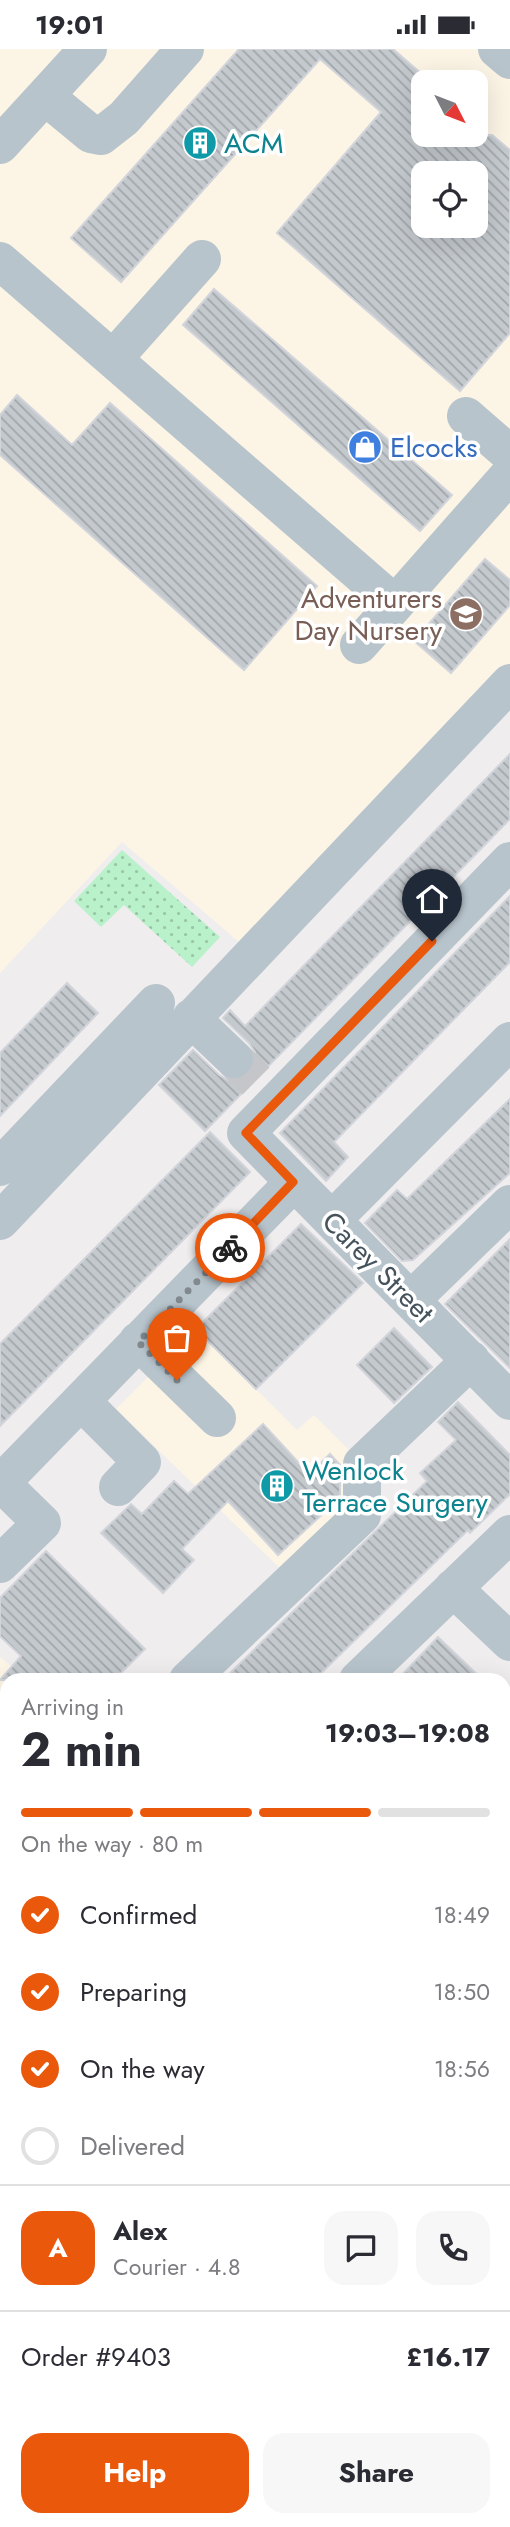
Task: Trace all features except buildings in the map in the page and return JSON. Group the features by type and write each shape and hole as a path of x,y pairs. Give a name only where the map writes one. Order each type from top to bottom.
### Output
{"street":[{"path":"0,145 88,49"},
{"path":"45,96 91,134 102,136 124,118 185,49"},
{"path":"497,49 510,60"},
{"path":"113,359 202,259"},
{"path":"0,261 395,604"},
{"path":"466,416 510,454"},
{"path":"359,645 510,474"},
{"path":"0,1221 510,683"},
{"path":"191,1019 255,1080 510,862"},
{"path":"0,1167 156,1003"},
{"path":"332,1220 510,1041"},
{"name":"Carey Street","path":"255,1080 246,1133 471,1360 506,1388"},
{"path":"0,1564 42,1523 1,1483 293,1182"},
{"path":"411,1300 510,1204"},
{"path":"138,1342 217,1418"},
{"path":"195,1673 362,1515 362,1464 471,1360"},
{"path":"81,1401 142,1462 118,1487"},
{"path":"365,1673 510,1534"},
{"path":"453,1588 510,1642"}],"shaded area":[{"path":"0,49 510,49 510,670 246,948 122,842 0,973"},
{"path":"196,1329 297,1430 314,1415 357,1458 355,1513 289,1577 116,1409"},
{"path":"30,1645 12,1673 0,1673 0,1657 11,1666"}],"green space":[{"path":"122,850 220,937 192,967 124,905 101,927 74,901"}],"tunnel":[{"path":"234,1059 256,1081"}],"way so far":[{"path":"177,1380 138,1342 230,1248"}],"place":[{"name":"ACM","path":"200,143"},
{"name":"Elcocks","path":"365,447"},
{"name":"Adventurers Day Nursery","path":"466,614"},
{"name":"Wenlock Terrace Surgery","path":"277,1486"}],"route":[{"path":"230,1248 293,1182 246,1133 432,941"}]}
